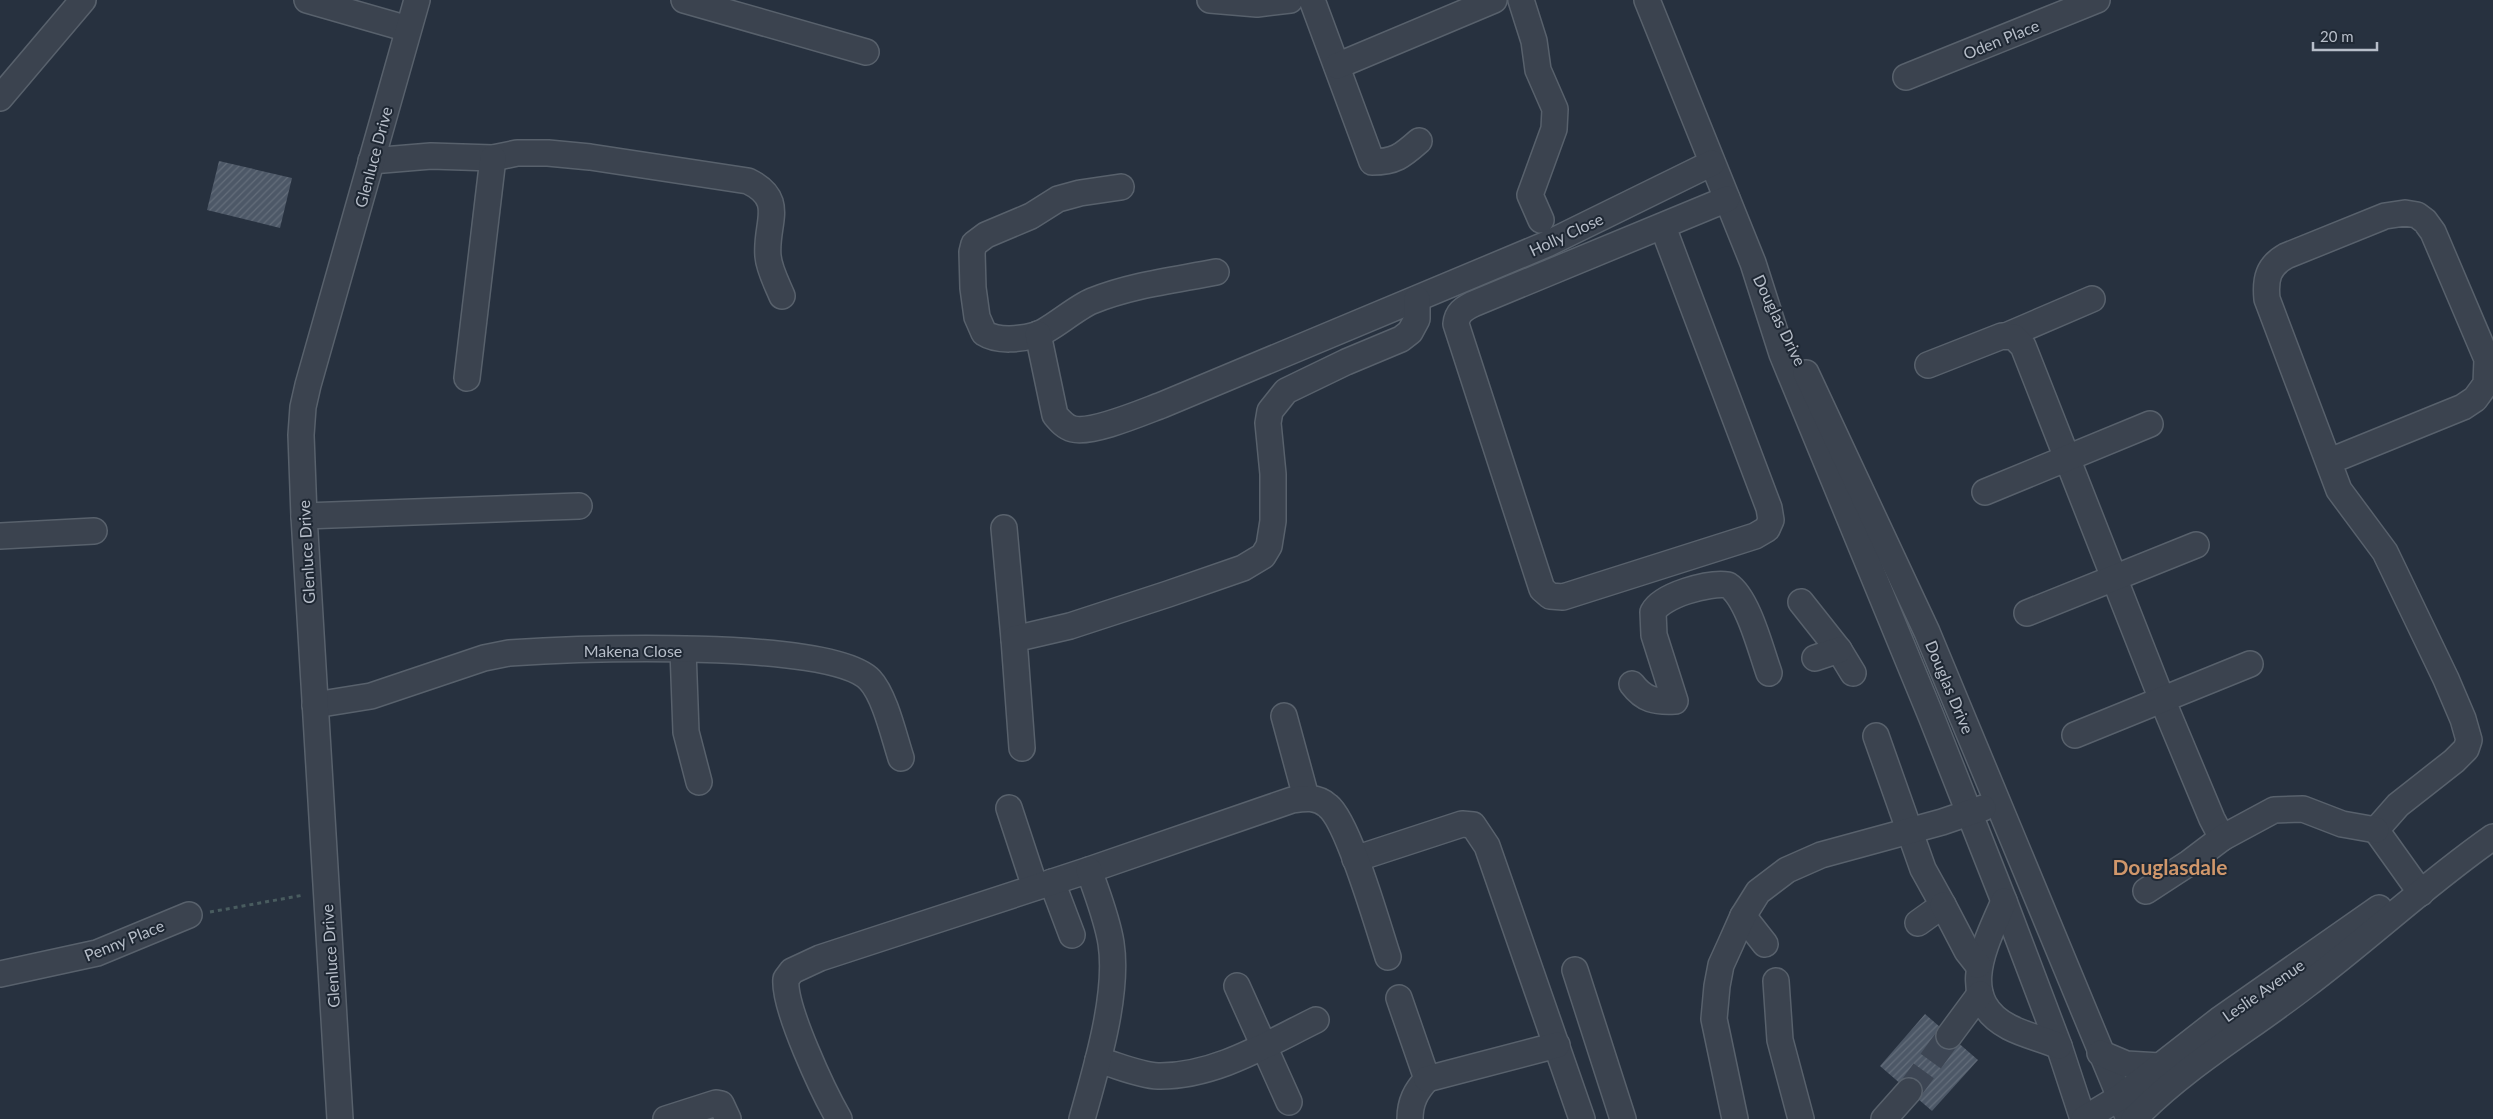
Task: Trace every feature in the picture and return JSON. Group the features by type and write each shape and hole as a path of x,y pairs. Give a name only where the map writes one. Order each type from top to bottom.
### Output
{"street":[{"path":"0,96 83,0"},
{"path":"307,0 408,29"},
{"name":"Glenluce Drive","path":"340,1119 304,516 301,436 303,407 417,0"},
{"path":"684,0 866,52"},
{"path":"1210,0 1257,4 1290,0"},
{"path":"1312,0 1372,162 1386,162 1400,157 1419,142"},
{"path":"1337,66 1494,0"},
{"path":"1521,0 1534,41 1538,70 1555,109 1554,129 1530,195 1541,220"},
{"name":"Douglas Drive","path":"1647,0 1753,263 1927,632 1999,802 2124,1108"},
{"name":"Oden Place","path":"1906,77 2097,0"},
{"path":"371,160 431,156 493,158 517,153 548,153 599,158 748,181 758,186 770,200 772,216 768,256 782,296"},
{"path":"467,378 493,158"},
{"name":"Holly Close","path":"1038,334 1055,415 1069,427 1082,430 1128,418 1154,408 1547,244 1712,163"},
{"path":"1121,187 1080,192 1058,199 1031,216 986,235 974,244 972,252 973,288 977,317 984,333 997,339 1038,334 1071,312 1093,301 1123,291 1216,272"},
{"path":"1663,227 1752,459 1769,508 1769,525 1764,532 1755,536 1563,597 1550,596 1542,589 1456,324 1458,316 1462,310 1473,304 1727,199"},
{"path":"2330,461 2463,407 2475,399 2486,384 2487,359 2433,232 2417,215 2406,213 2385,216 2286,256 2278,261 2268,273 2266,288 2267,299 2343,498 2385,552 2446,679 2463,719 2469,740 2466,749 2459,757 2398,805 2376,830"},
{"name":"Douglas Drive","path":"1753,263 1782,354 1931,716 2004,901 2059,1046 2084,1119"},
{"path":"1014,639 1070,626 1168,594 1243,568 1263,556 1269,546 1273,521 1273,474 1268,423 1270,411 1286,391 1346,362 1401,339 1410,332 1417,319 1417,299"},
{"path":"1928,365 2008,335 2092,299"},
{"path":"2008,335 2019,340 2023,346 2162,699 2212,819 2222,838"},
{"path":"1985,492 2150,424"},
{"path":"304,516 579,506"},
{"path":"1004,528 1022,748"},
{"path":"0,536 94,531"},
{"path":"2027,613 2196,545"},
{"path":"1632,684 1642,696 1651,700 1675,701 1654,635 1653,612 1662,602 1707,586 1728,586 1735,592 1748,616 1769,673"},
{"path":"1801,602 1839,650 1853,674"},
{"path":"683,650 686,732 699,782"},
{"name":"Makena Close","path":"315,705 371,696 484,658 508,653 726,650 798,656 829,662 855,671 870,680 876,688 901,758"},
{"path":"1815,658 1839,650"},
{"path":"2075,735 2250,664"},
{"path":"1284,716 1306,797"},
{"path":"1876,736 1923,868 1967,951 1978,965"},
{"path":"839,1119 822,1088 800,1032 786,992 788,975 820,958 1089,870 1292,800 1306,797 1328,805 1334,812 1355,859 1388,956"},
{"path":"1735,1119 1714,1019 1716,986 1721,965 1743,916 1758,892 1788,870 1821,855 1911,830 1999,802"},
{"path":"1010,808 1044,884 1072,935"},
{"path":"2146,891 2189,863 2222,838 2264,814 2289,808 2303,809 2342,824 2376,830 2418,888"},
{"path":"1355,859 1462,824 1473,825 1486,846 1582,1119"},
{"name":"Leslie Avenue","path":"2084,1119 2124,1108 2160,1066 2219,1020 2493,837"},
{"path":"1082,1119 1098,1060 1109,997 1112,953 1109,932 1089,870"},
{"name":"Leslie Avenue","path":"2134,1119 2189,1069 2292,996 2418,888"},
{"path":"2004,901 1978,965 1977,981 1980,994 1991,1012 2009,1027 2059,1046"},
{"path":"1918,923 1943,905"},
{"name":"Penny Place","path":"0,974 88,956 119,945 148,930 189,915"},
{"path":"1743,916 1765,944"},
{"path":"1575,970 1623,1119"},
{"path":"1776,981 1778,1027 1801,1119"},
{"path":"1237,986 1289,1102"},
{"path":"1949,1036 1980,994"},
{"path":"1399,998 1427,1079"},
{"path":"1098,1060 1146,1074 1176,1075 1208,1069 1316,1020"},
{"path":"1410,1119 1411,1103 1417,1090 1427,1079 1557,1045"},
{"path":"2100,1053 2126,1064 2160,1066"},
{"path":"1884,1119 1909,1091"},
{"path":"666,1119 713,1104 725,1112"}],"path":[{"path":"189,915 326,892"}],"building":[{"path":"219,161 292,178 280,228 207,210"},
{"path":"1925,1014 1978,1060 1932,1111 1880,1066"}],"tunnel":[{"path":"1909,1091 1949,1036"}],"district":[{"name":"Douglasdale","path":"2170,866"}]}
